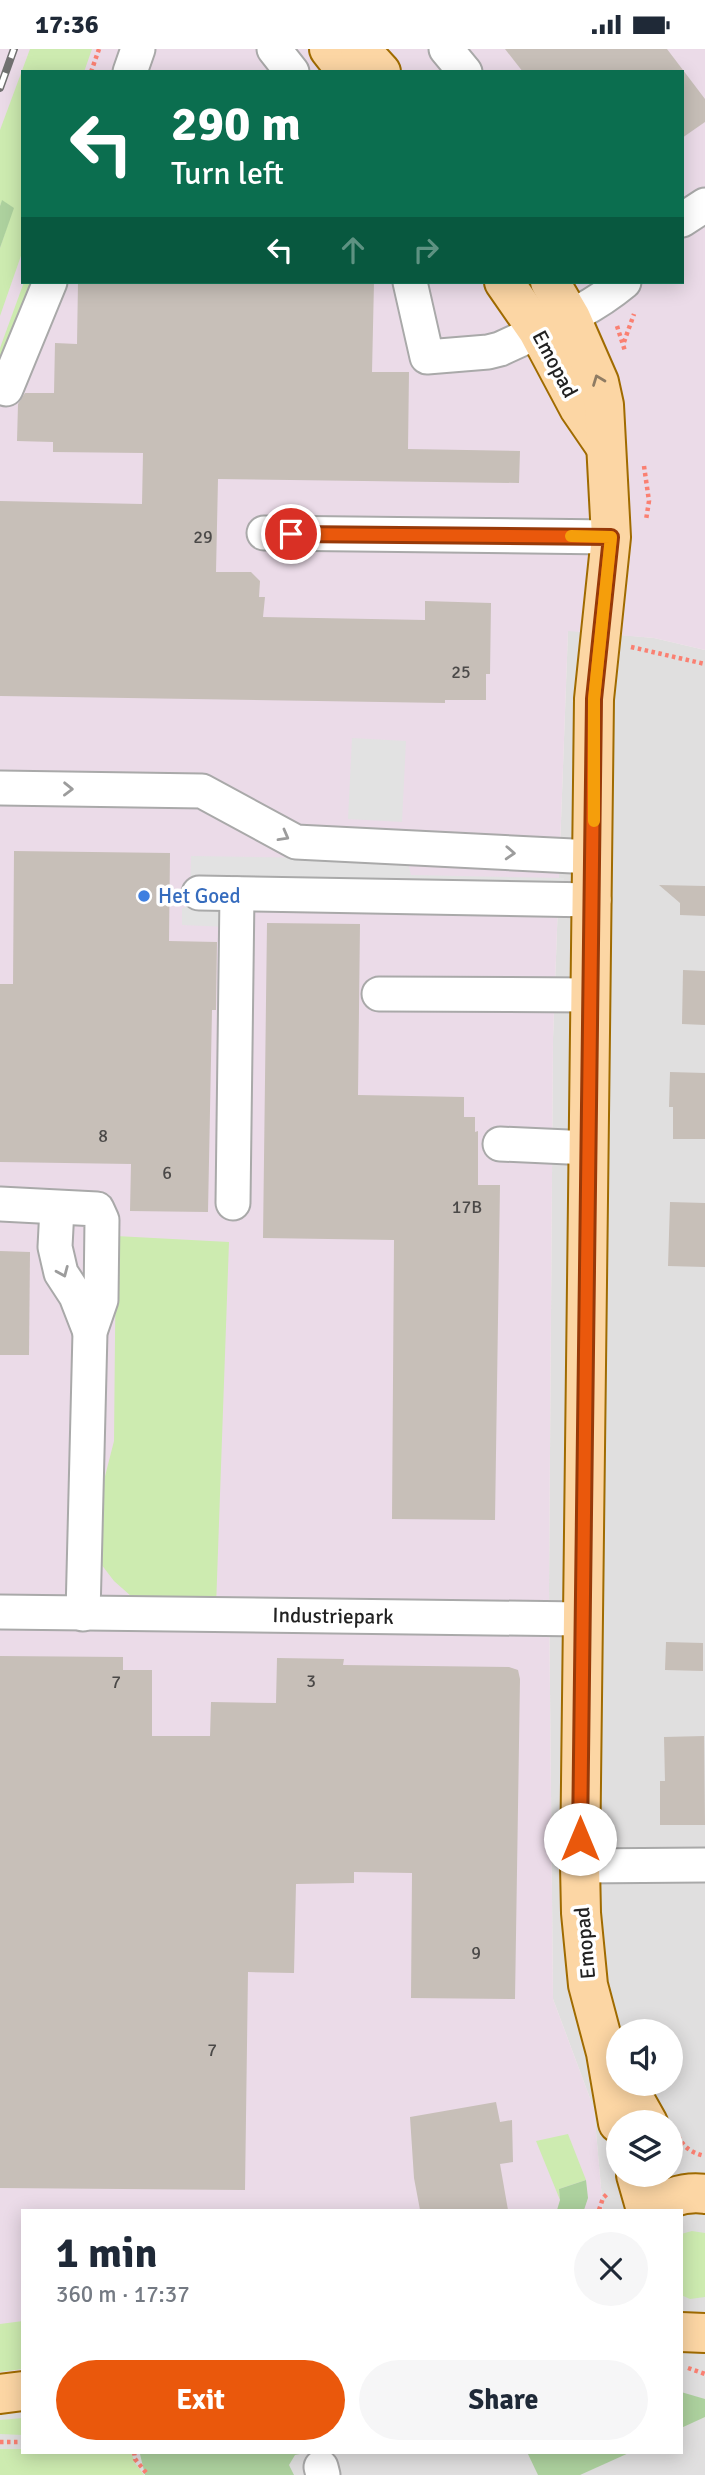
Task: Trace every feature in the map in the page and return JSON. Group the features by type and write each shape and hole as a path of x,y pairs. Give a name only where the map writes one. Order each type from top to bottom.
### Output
{"main road":[{"path":"329,49 345,70"},
{"path":"360,49 379,70"},
{"name":"Emopad","path":"510,284 555,300 603,393 611,537 594,699 594,900 580,1866 587,1985 606,2044"},
{"path":"649,2209 663,2200 686,2175"},
{"path":"640,2187 647,2209"},
{"path":"683,2332 705,2333"},
{"path":"0,2394 21,2391"}],"street":[{"path":"131,70 138,49"},
{"path":"274,49 290,70"},
{"path":"446,49 463,70"},
{"path":"684,219 705,205"},
{"path":"6,389 49,284"},
{"path":"410,284 427,356 494,351 555,300 604,298 622,284"},
{"path":"264,533 611,537"},
{"path":"0,788 202,791 296,842 593,857"},
{"path":"199,893 594,900"},
{"path":"233,1203 237,894"},
{"path":"379,994 592,995"},
{"path":"500,1144 590,1148"},
{"path":"0,1204 97,1209 102,1220 101,1300 90,1332 83,1614"},
{"path":"57,1208 55,1247 61,1273 76,1296 90,1332"},
{"name":"Industriepark","path":"0,1612 582,1619"},
{"path":"580,1866 705,1865"}],"path":[{"path":"92,70 99,49"},
{"path":"630,647 705,664"},
{"path":"686,2175 696,2154 705,2156"},
{"path":"683,2367 705,2374"},
{"path":"0,2442 21,2442"},
{"path":"134,2454 135,2459 148,2475"}],"shaded area":[{"path":"0,49 705,49 705,650 654,638 568,631 553,1039 549,1589 553,1999 594,2109 603,2209 21,2209 21,2376 0,2379"},
{"path":"568,630 654,638 705,650 705,2475 0,2475 0,2379 21,2376 21,2454 683,2454 683,2209 603,2209 594,2109 553,1999 549,1589 553,1039"},
{"path":"352,738 406,741 402,822 348,819"},
{"name":"Het Goed","path":"191,856 407,859 411,875 564,878 563,914 255,908 254,959 228,959 229,927 182,925 182,908 190,906"}],"green space":[{"path":"30,49 92,49 85,70 22,70"},
{"path":"21,73 21,256 0,316 0,248 13,208 2,201 0,206 0,130"},
{"path":"2,200 14,208 0,248 0,206"},
{"path":"23,284 31,284 0,372 0,348"},
{"path":"116,1236 229,1242 216,1607 140,1604 114,1581 101,1564 102,1488 114,1441"},
{"path":"568,2134 586,2180 559,2189 560,2200 536,2141"},
{"path":"586,2180 588,2198 584,2209 557,2209 559,2189"},
{"path":"692,2231 705,2233 705,2297 690,2299 683,2296 683,2233"},
{"path":"21,2321 21,2369 0,2372 0,2324"},
{"path":"683,2393 705,2399 705,2417 683,2427"},
{"path":"21,2418 21,2435 0,2434 0,2420"},
{"path":"0,2449 21,2449 21,2454 132,2454 144,2475 0,2475"},
{"path":"140,2454 300,2454 295,2455 289,2465 294,2475 145,2475"},
{"path":"528,2454 627,2454 580,2475 538,2475"}],"building":[{"path":"505,49 667,49 683,70 521,70"},
{"path":"684,71 705,99 705,122 684,137"},
{"path":"78,284 374,284 372,372 409,372 408,449 520,451 519,483 218,479 216,572 251,572 260,581 259,597 265,597 263,617 425,620 425,601 491,603 490,674 486,674 486,700 445,700 445,703 0,696 0,501 142,504 143,453 53,452 53,442 17,441 18,404 25,393 54,393 55,343 77,344"},
{"path":"14,851 170,853 169,941 217,942 216,1010 212,1010 208,1212 130,1211 131,1164 0,1162 0,984 13,984"},
{"path":"659,885 705,886 705,916 680,915 680,903"},
{"path":"267,923 360,924 358,1095 464,1097 464,1117 475,1117 475,1132 478,1131 478,1185 500,1185 495,1520 392,1519 394,1240 263,1238"},
{"path":"683,970 705,971 705,1025 682,1024"},
{"path":"670,1072 705,1073 705,1139 673,1139 673,1107 669,1107"},
{"path":"670,1202 705,1203 705,1267 668,1266"},
{"path":"0,1251 30,1252 29,1355 0,1355"},
{"path":"666,1642 703,1643 703,1671 665,1670"},
{"path":"0,1656 123,1657 123,1670 152,1670 152,1736 210,1736 211,1702 276,1703 277,1658 344,1659 343,1665 509,1667 518,1670 515,1999 411,1998 412,1873 354,1872 354,1883 296,1884 294,1973 248,1972 245,2190 0,2188"},
{"path":"704,1736 705,1825 660,1825 660,1781 665,1781 664,1737"},
{"path":"496,2102 500,2122 512,2120 513,2162 500,2164 508,2209 420,2209 414,2178 410,2117"}],"railway":[{"path":"0,88 14,49"}],"slow traffic":[{"path":"571,536 611,537 594,699 594,821"}],"place":[{"name":"Het Goed","path":"144,896"}],"route":[{"path":"291,534 611,537 594,699 594,900 580,1839"}]}
